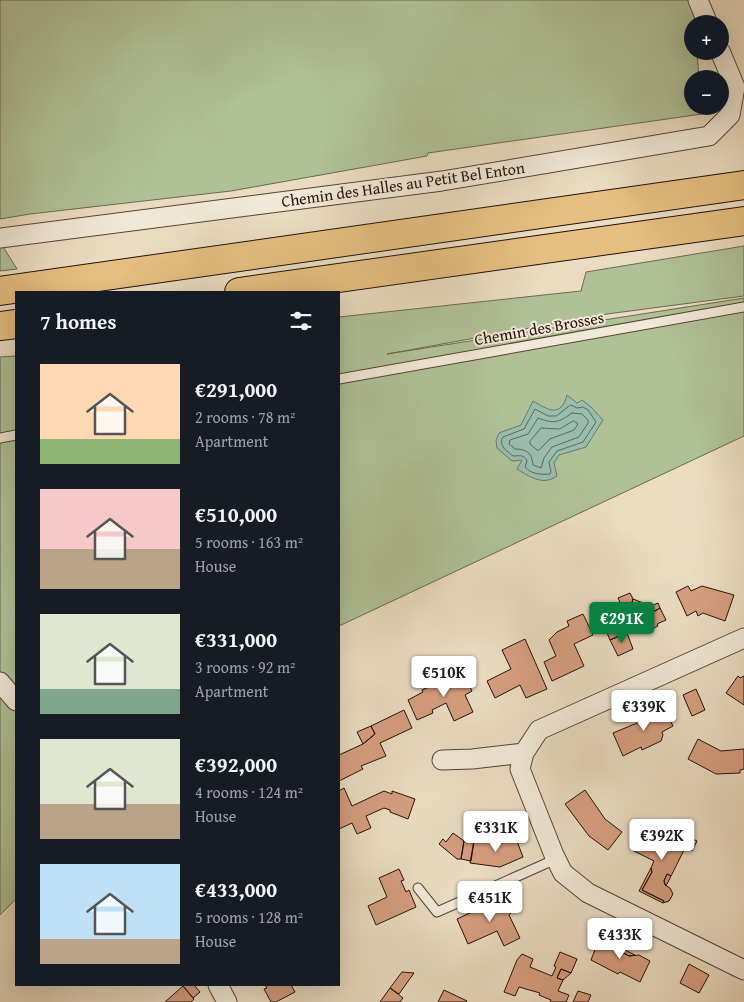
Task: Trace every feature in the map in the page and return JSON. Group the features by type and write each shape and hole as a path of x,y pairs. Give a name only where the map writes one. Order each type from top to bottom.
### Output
{"highway":[{"path":"0,291 744,185"},
{"path":"246,291 744,221"},
{"path":"0,326 15,324"}],"street":[{"path":"698,0 704,15"},
{"name":"Chemin des Halles au Petit Bel Enton","path":"0,238 442,181 709,136 730,114 735,87 724,60"},
{"path":"744,638 539,730 524,753 520,769 563,873 588,893 744,970"},
{"path":"0,682 15,700"},
{"path":"442,760 472,759 524,753"},
{"path":"219,986 227,1002"}],"lane":[{"name":"Chemin des Brosses","path":"340,379 744,307"},
{"path":"0,438 15,435"},
{"path":"418,888 437,912 556,859"}],"shaded area":[{"path":"0,0 693,0 694,15 684,15 684,60 698,60 698,70 684,70 684,115 695,115 428,153 427,156 231,191 0,219"},
{"path":"0,242 17,269 0,271"},
{"path":"744,246 744,296 607,314 387,354 744,298 744,436 340,626 340,317 581,291 586,272"},
{"path":"15,356 15,900 0,915 0,357"}],"water":[{"path":"567,395 577,403 582,400 603,420 586,447 559,455 554,463 557,476 552,479 537,479 517,469 522,460 512,461 497,448 496,440 499,433 521,425 533,401 553,410 561,407"}],"building":[{"path":"688,586 691,591 702,586 734,595 725,621 703,613 698,616 696,611 687,616 676,592"},
{"path":"630,593 633,599 632,602 655,611 660,608 666,620 657,624 658,626 652,629 635,623 633,629 610,640 602,621 608,618 613,620 620,617 623,609 618,598"},
{"path":"633,599 651,606 658,603 660,608 655,611 632,602"},
{"path":"583,614 593,635 574,644 584,666 552,681 544,662 556,656 549,640 557,632 569,626 567,621"},
{"path":"627,633 633,649 618,656 610,640"},
{"path":"525,639 547,689 526,698 520,685 495,698 487,681 511,669 502,650"},
{"path":"463,672 472,691 465,695 473,712 454,721 446,703 432,710 433,713 417,720 408,700 423,692 422,690"},
{"path":"738,676 740,678 744,676 744,705 726,693"},
{"path":"696,689 705,710 692,716 683,695"},
{"path":"663,706 673,726 662,732 661,741 642,750 641,747 623,756 613,733 654,716 651,711"},
{"path":"404,710 412,728 380,743 386,756 361,766 363,769 340,780 340,755 363,744 375,734 371,726"},
{"path":"371,726 375,734 363,744 357,732"},
{"path":"698,739 721,751 744,749 744,769 740,770 740,773 716,774 688,759"},
{"path":"344,788 352,806 384,791 392,794 392,791 415,799 408,819 384,808 366,816 371,828 357,834 352,823 340,829 340,790"},
{"path":"585,790 605,819 622,832 608,850 589,836 565,804"},
{"path":"646,827 666,838 665,840 644,830"},
{"path":"644,830 665,840 666,838 672,841 674,836 686,842 688,837 697,841 692,851 685,848 671,876 667,874 664,881 665,885 670,888 673,894 669,901 663,903 664,901 642,890 652,872 651,868 654,861 634,851"},
{"path":"453,833 464,841 461,859 457,859 439,844 443,839 446,842"},
{"path":"515,836 523,857 500,867 470,863 474,840 499,844"},
{"path":"464,841 474,842 471,861 461,859"},
{"path":"651,868 652,872 642,890 664,901 663,903 639,891"},
{"path":"399,869 404,880 401,881 406,892 409,890 416,907 376,925 368,906 387,897 379,878"},
{"path":"667,874 671,876 666,886 664,881"},
{"path":"504,897 511,913 509,915 520,938 504,946 497,931 468,944 457,919"},
{"path":"600,937 619,947 618,950 629,956 639,955 650,961 640,982 620,972 618,974 591,960"},
{"path":"619,947 635,955 629,956 618,950"},
{"path":"560,952 577,959 571,973 561,969 557,978 563,980 558,991 569,995 566,1002 550,1002 551,1000 539,995 540,993 519,987 515,996 504,992 517,960 522,954 533,959 530,967 552,976"},
{"path":"689,964 709,975 699,993 680,983"},
{"path":"561,969 571,973 563,980 557,978"},
{"path":"402,972 414,973 399,994 390,988"},
{"path":"183,986 195,986 200,992 193,998"},
{"path":"183,986 194,999 191,1002 165,1002"},
{"path":"266,986 292,986 295,992 276,1002 271,1002 264,989 267,988"},
{"path":"390,988 403,998 400,1002 380,1002"},
{"path":"444,990 467,1001 438,1002"},
{"path":"578,991 591,995 588,1002 573,1002"}]}
